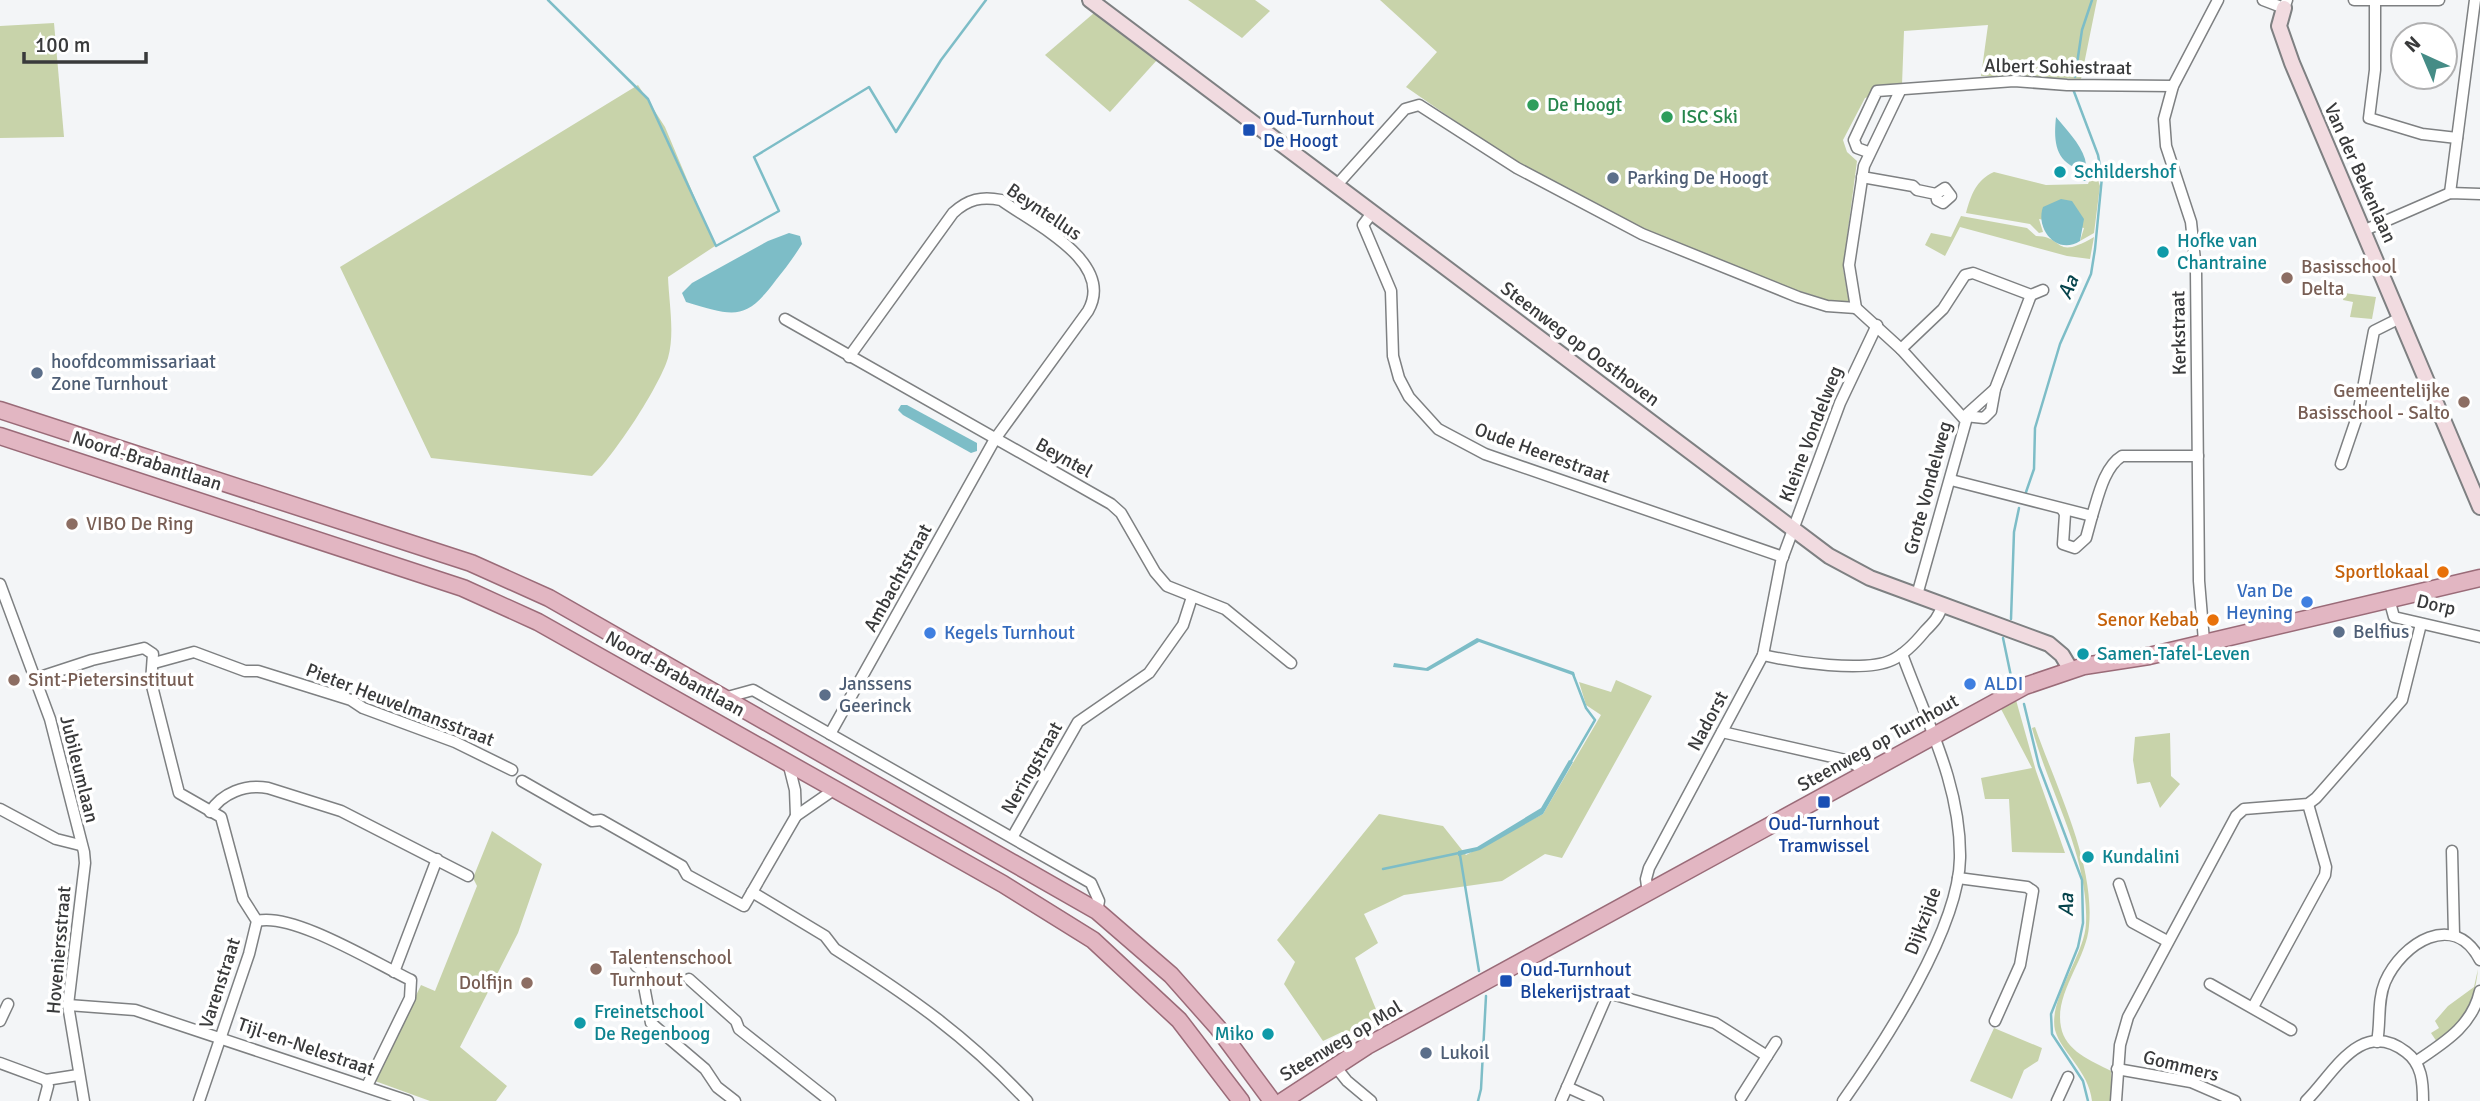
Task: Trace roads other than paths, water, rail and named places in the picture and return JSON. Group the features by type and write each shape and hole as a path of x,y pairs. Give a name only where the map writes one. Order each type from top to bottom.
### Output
{"main road":[{"name":"Noord-Brabantlaan","path":"0,410 471,563 549,598 1097,911 1171,975 1218,1028 1272,1101"},
{"name":"Noord-Brabantlaan","path":"0,436 463,588 538,622 1026,898 1093,940 1179,1020 1241,1101"},
{"name":"Dorp","path":"2391,603 2480,579"},
{"name":"Steenweg op Turnhout","path":"1421,1018 2025,686 2070,670 2149,656 2204,641 2391,603"},
{"path":"711,719 724,698"},
{"name":"Steenweg op Mol","path":"1283,1101 1335,1066 1421,1018"}],"street":[{"name":"Steenweg op Oosthoven","path":"1090,0 1845,567 2049,644 2062,655 2070,670"},
{"name":"Kerkstraat","path":"2204,641 2199,581 2196,270 2192,235 2164,133 2167,102 2173,86 2218,0"},
{"path":"2263,0 2286,4"},
{"path":"2354,0 2439,0"},
{"path":"2375,0 2375,71 2369,118 2422,134 2457,138"},
{"path":"2450,193 2478,0"},
{"name":"Van der Bekenlaan","path":"2286,4 2278,26 2292,63 2365,230 2480,507"},
{"name":"Albert Sohiestraat","path":"1868,152 1857,148 1854,140 1878,91 2014,80 2067,85 2173,86"},
{"path":"1336,186 1405,108 1419,105 1517,168 1642,234 1798,297 1828,306 1856,308 1849,265 1862,177 1868,152 1900,90"},
{"path":"1862,177 1880,178 1936,194"},
{"path":"2365,230 2450,193 2480,194"},
{"name":"Beyntellus","path":"849,357 958,208 979,198 1001,200 1084,261 1094,278 1095,291 1088,311 995,439"},
{"name":"Oude Heerestraat","path":"1372,212 1363,225 1391,291 1393,356 1399,378 1409,397 1438,429 1485,454 1783,557"},
{"path":"1901,349 1943,309 1965,275 1973,274 2031,295 2043,290"},
{"path":"1965,416 1984,418 1989,415 1995,389 2031,295"},
{"name":"Grote Vondelweg","path":"1856,308 1877,325 1965,416 1966,428 1917,595"},
{"path":"2342,464 2358,414 2374,331 2400,318"},
{"name":"Beyntel","path":"785,319 1111,504 1121,513 1155,572 1167,586 1226,610 1291,663"},
{"name":"Kleine Vondelweg","path":"1783,557 1839,403 1877,325"},
{"path":"1965,416 1995,389"},
{"name":"Ambachtstraat","path":"830,734 995,439"},
{"path":"2063,509 2066,529 2063,544 2075,548 2086,538 2106,477 2116,460 2122,457 2198,456"},
{"path":"1951,480 2092,516"},
{"name":"Nadorst","path":"1648,893 1646,879 1649,868 1763,655 1783,557"},
{"name":"Jubileumlaan","path":"0,584 37,678 80,845"},
{"name":"Neringstraat","path":"1013,836 1078,722 1149,673 1183,625 1192,597"},
{"name":"Dorp","path":"2391,603 2394,617 2480,637"},
{"path":"1763,655 1801,662 1874,665 1902,654 1938,616 1942,605"},
{"path":"2116,1101 2117,1069 2128,1017 2239,813 2244,809 2308,804 2396,709 2410,671 2421,624"},
{"path":"37,678 92,660 144,648 153,654 154,663"},
{"name":"Pieter Heuvelmansstraat","path":"154,663 194,652 245,671 258,671 351,700 363,708 455,742 512,770"},
{"name":"Dijkzijde","path":"1843,1101 1872,1059 1923,968 1940,933 1958,878 1959,841 1945,763 1902,654"},
{"name":"Varenstraat","path":"154,663 150,682 179,793 221,817 243,899 257,921 249,954 198,1101"},
{"name":"Noord-Brabantlaan","path":"724,698 753,690 1013,836 1091,883 1099,901 1097,911"},
{"path":"1722,732 1850,761 1867,773"},
{"path":"788,762 796,790 796,816"},
{"path":"522,781 592,821 601,820 682,866 687,875 744,906 796,816 835,789"},
{"path":"210,812 224,795 259,786 268,788 341,811 468,876"},
{"path":"2253,1007 2325,875 2326,867 2308,804"},
{"path":"0,809 56,839 80,845"},
{"name":"Hoveniersstraat","path":"80,845 85,863 68,1005 84,1101"},
{"path":"2452,851 2454,935"},
{"path":"394,972 438,859"},
{"path":"1958,878 2027,887 2033,891 2020,965 1995,1021"},
{"path":"2119,884 2132,922 2167,942"},
{"path":"752,892 825,936 835,949 920,1003 965,1040 1027,1101"},
{"path":"257,921 271,917 298,926 411,980 410,998 367,1086"},
{"path":"2380,1039 2382,992 2399,960 2428,938 2454,935 2469,943 2480,960"},
{"path":"636,966 640,970 651,1023 705,1069 718,1087 735,1101"},
{"path":"689,979 736,1021 739,1029 830,1101"},
{"path":"2210,984 2291,1030"},
{"path":"2417,1061 2461,1029 2470,1017 2480,991"},
{"path":"1561,1101 1608,993 1716,1019 1767,1056"},
{"path":"0,1021 8,1004"},
{"name":"Tijl-en-Nelestraat","path":"68,1005 135,1010 220,1036 401,1100"},
{"path":"2306,1101 2345,1055 2357,1047 2380,1039 2400,1047 2417,1061 2423,1085 2423,1101"},
{"path":"1741,1097 1776,1042"},
{"path":"0,1063 46,1080 78,1076"},
{"path":"1335,1066 1347,1081 1371,1101"},
{"name":"Gommers","path":"2117,1069 2191,1082 2235,1101"},
{"path":"2057,1101 2068,1077"},
{"path":"44,1101 48,1086 46,1080"},
{"path":"1567,1087 1598,1101"}],"water":[{"path":"2056,117 2083,153 2089,181 2077,181 2074,167 2062,158 2057,146"},
{"path":"2061,199 2072,201 2084,219 2080,241 2071,245 2056,243 2042,224 2043,207"},
{"path":"789,233 800,236 802,244 783,272 756,303 747,309 727,312 686,302 682,293 692,283 768,241"},
{"path":"901,405 907,405 977,443 977,451 971,453 903,415 898,410"},
{"path":"1477,638 1574,672 1575,676 1479,642 1428,671 1393,667 1394,663 1426,668"},
{"path":"1569,760 1573,762 1543,814 1480,850 1458,856 1458,851 1477,847 1541,808"}],"waterway":[{"path":"548,0 648,99 716,246 779,211 754,157 869,87 896,132 941,60 986,0"},
{"name":"Aa","path":"2075,77 2082,30 2092,0"},
{"name":"Aa","path":"2025,495 2034,469 2035,428 2060,344 2091,274 2095,249 2102,177 2098,155 2073,89"},
{"name":"Aa","path":"2011,619 2014,532 2019,508"},
{"name":"Aa","path":"2003,638 2012,681"},
{"path":"1570,763 1595,720 1586,708 1573,674"},
{"name":"Aa","path":"2024,704 2039,766 2082,880 2083,923 2078,947 2051,1014 2052,1034 2083,1081 2088,1101"},
{"path":"1383,869 1459,853"},
{"path":"1460,855 1479,971"},
{"path":"1478,1101 1486,996"}],"place":[{"name":"De Hoogt","path":"1533,105"},
{"name":"ISC Ski","path":"1667,117"},
{"name":"Oud-Turnhout De Hoogt","path":"1249,130"},
{"name":"Schildershof","path":"2060,172"},
{"name":"Parking De Hoogt","path":"1613,178"},
{"name":"Hofke van Chantraine","path":"2163,252"},
{"name":"Basisschool Delta","path":"2287,278"},
{"name":"hoofdcommissariaat Zone Turnhout","path":"37,373"},
{"name":"Gemeentelijke Basisschool - Salto","path":"2464,402"},
{"name":"VIBO De Ring","path":"72,524"},
{"name":"Sportlokaal","path":"2443,572"},
{"name":"Van De Heyning","path":"2307,602"},
{"name":"Senor Kebab","path":"2213,620"},
{"name":"Belfius","path":"2339,632"},
{"name":"Kegels Turnhout","path":"930,633"},
{"name":"Samen-Tafel-Leven","path":"2083,654"},
{"name":"Sint-Pietersinstituut","path":"14,680"},
{"name":"ALDI","path":"1970,684"},
{"name":"Janssens Geerinck","path":"825,695"},
{"name":"Oud-Turnhout Tramwissel","path":"1824,802"},
{"name":"Kundalini","path":"2088,857"},
{"name":"Talentenschool Turnhout","path":"596,969"},
{"name":"Oud-Turnhout Blekerijstraat","path":"1506,981"},
{"name":"Dolfijn","path":"527,983"},
{"name":"Freinetschool De Regenboog","path":"580,1023"},
{"name":"Miko","path":"1268,1034"},
{"name":"Lukoil","path":"1426,1053"}]}
